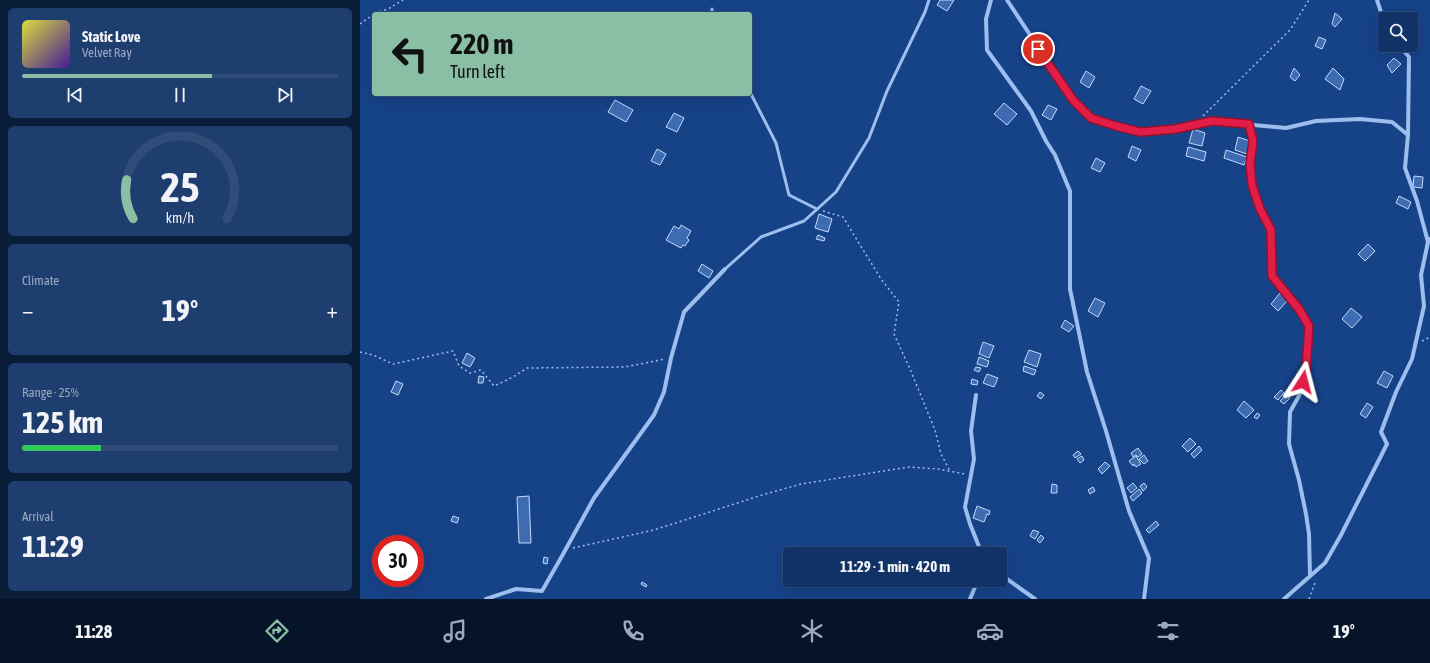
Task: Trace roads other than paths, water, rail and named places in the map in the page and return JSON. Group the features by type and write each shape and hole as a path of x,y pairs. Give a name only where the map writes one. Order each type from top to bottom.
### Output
{"street":[{"path":"991,0 986,19 987,50 1031,111 1055,155 1070,191 1070,289 1087,372 1129,511 1149,558 1144,599"},
{"path":"1007,0 1073,100 1091,118 1140,132 1175,129 1212,121 1286,128 1316,122 1360,119 1392,122 1408,134"},
{"path":"1377,0 1381,12"},
{"path":"1284,599 1325,563 1341,535 1387,444 1381,432 1396,392 1412,359 1424,306 1421,274 1429,241 1405,168 1408,134 1409,57 1405,52"},
{"path":"1249,124 1253,141 1250,164 1252,185 1260,209 1271,230 1272,276 1299,309 1309,326 1306,370 1300,394 1290,412 1289,444 1299,480 1306,514 1310,575"},
{"path":"486,599 516,589 542,591 594,498 654,415 664,392 671,358 684,312 726,269"},
{"path":"976,395 971,431 974,459 965,507 979,547"},
{"path":"1007,579 1035,599"},
{"path":"970,599 975,587"}],"lane":[{"path":"726,269 761,237 804,221 836,192 869,138 887,91 925,12 929,0"},
{"path":"752,96 776,143 789,195 817,209"}]}
